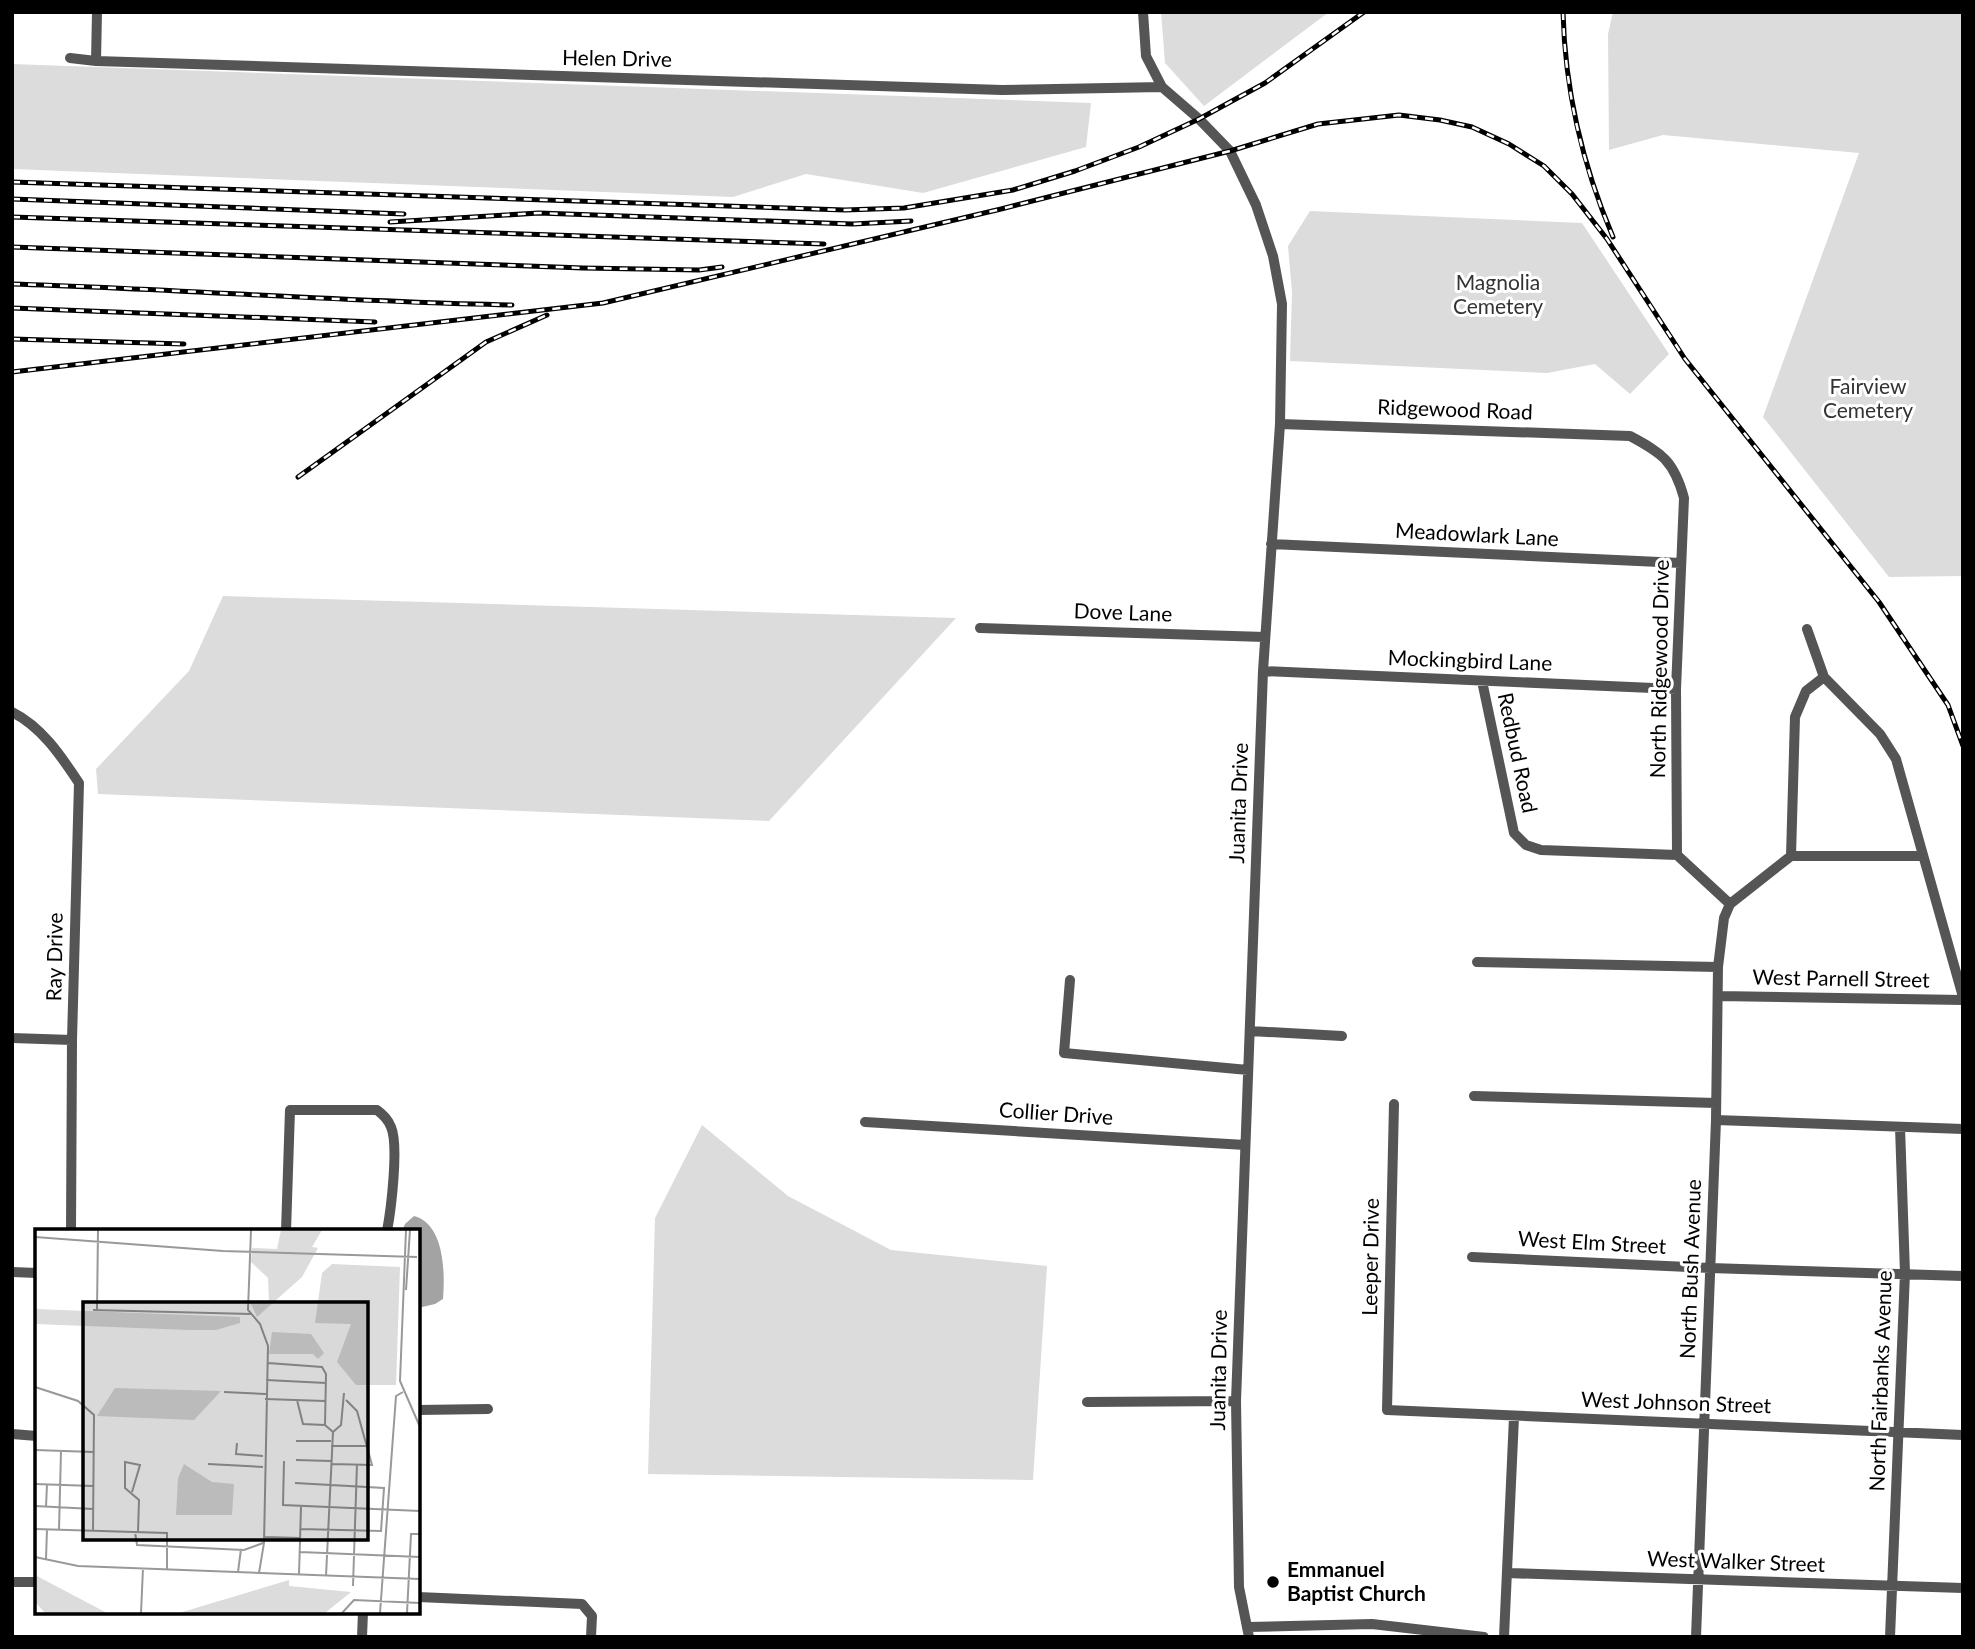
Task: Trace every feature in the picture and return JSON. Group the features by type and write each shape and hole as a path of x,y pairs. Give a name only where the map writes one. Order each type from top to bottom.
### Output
{"street":[{"path":"96,61 97,12"},
{"name":"Juanita Drive","path":"1143,12 1146,56 1162,88 1199,119 1230,151 1256,205 1273,256 1282,304 1280,424 1263,671 1236,1401 1238,1587 1248,1632"},
{"name":"Helen Drive","path":"70,58 96,61 1002,90 1162,88"},
{"name":"Ridgewood Road","path":"1280,424 1630,436"},
{"name":"North Ridgewood Drive","path":"1630,436 1655,449 1677,474 1684,498 1676,689 1677,855"},
{"name":"Meadowlark Lane","path":"1271,544 1681,564"},
{"name":"Dove Lane","path":"980,628 1265,636"},
{"path":"1807,629 1824,677 1880,734 1896,759 1963,999"},
{"name":"Mockingbird Lane","path":"1263,671 1676,689"},
{"path":"1791,856 1795,717 1806,691 1824,677"},
{"name":"Redbud Road","path":"1482,681 1514,833 1526,845 1541,850 1677,855"},
{"name":"Ray Drive","path":"12,712 23,717 56,749 79,783 72,1040 71,1229"},
{"path":"1677,855 1730,904 1791,856 1922,856"},
{"name":"North Bush Avenue","path":"1696,1637 1716,1120 1718,967 1724,918 1730,904"},
{"path":"1477,962 1718,967"},
{"path":"1070,980 1064,1053 1248,1070"},
{"name":"West Parnell Street","path":"1718,996 1963,999"},
{"path":"1250,1031 1342,1036"},
{"path":"12,1038 72,1040"},
{"path":"1475,1096 1716,1103"},
{"name":"Leeper Drive","path":"1387,1410 1394,1104"},
{"path":"286,1229 289,1110 377,1110 388,1119 393,1130 393,1200 387,1229"},
{"path":"1716,1120 1963,1129"},
{"name":"Collier Drive","path":"865,1122 1245,1145"},
{"name":"North Fairbanks Avenue","path":"1889,1637 1905,1273 1900,1127"},
{"name":"West Elm Street","path":"1472,1257 1963,1276"},
{"path":"12,1272 35,1273"},
{"path":"1087,1402 1236,1401"},
{"path":"420,1410 488,1409"},
{"name":"West Johnson Street","path":"1387,1410 1963,1435"},
{"path":"1504,1637 1514,1417"},
{"path":"12,1434 35,1436"},
{"name":"West Walker Street","path":"1507,1573 1963,1588"},
{"path":"12,1582 35,1582"},
{"path":"420,1597 582,1604 592,1616 591,1637"},
{"path":"362,1637 363,1614"},
{"path":"1248,1632 1373,1624 1484,1637"}],"green space":[{"path":"1161,12 1329,12 1204,106 1165,63"},
{"name":"Fairview Cemetery","path":"1613,12 1963,12 1963,576 1889,577 1763,417 1859,153 1663,135 1609,150 1608,34"},
{"path":"12,64 1091,103 1086,147 923,193 806,174 733,197 12,169"},
{"name":"Magnolia Cemetery","path":"1310,211 1582,223 1669,354 1630,394 1595,364 1547,373 1290,361 1292,292 1288,246"},
{"path":"223,596 956,618 769,821 98,794 96,769 189,671"},
{"path":"702,1125 788,1196 891,1250 1047,1266 1033,1480 648,1474 655,1218"}],"shaded area":[{"path":"414,1216 432,1229 437,1239 444,1277 443,1299 435,1304 420,1308 420,1229 403,1229"}],"railway":[{"path":"12,182 845,210 904,208 1013,190 1139,147 1199,119 1265,83 1364,12"},
{"path":"1563,12 1567,71 1577,127 1592,182 1613,237"},
{"path":"12,372 603,303 1001,209 1230,151 1318,124 1399,115 1440,120 1472,127 1509,144 1544,166 1572,194 1607,239 1685,359 1879,602 1948,705 1963,746"},
{"path":"12,199 404,214"},
{"path":"390,222 539,213 853,224 911,221"},
{"path":"12,217 824,244"},
{"path":"12,247 583,268 699,270 722,267"},
{"path":"12,284 512,305"},
{"path":"12,308 375,322"},
{"path":"298,477 486,342 547,315"},
{"path":"12,339 184,344"}],"place":[{"name":"Emmanuel Baptist Church","path":"1273,1582"}]}
